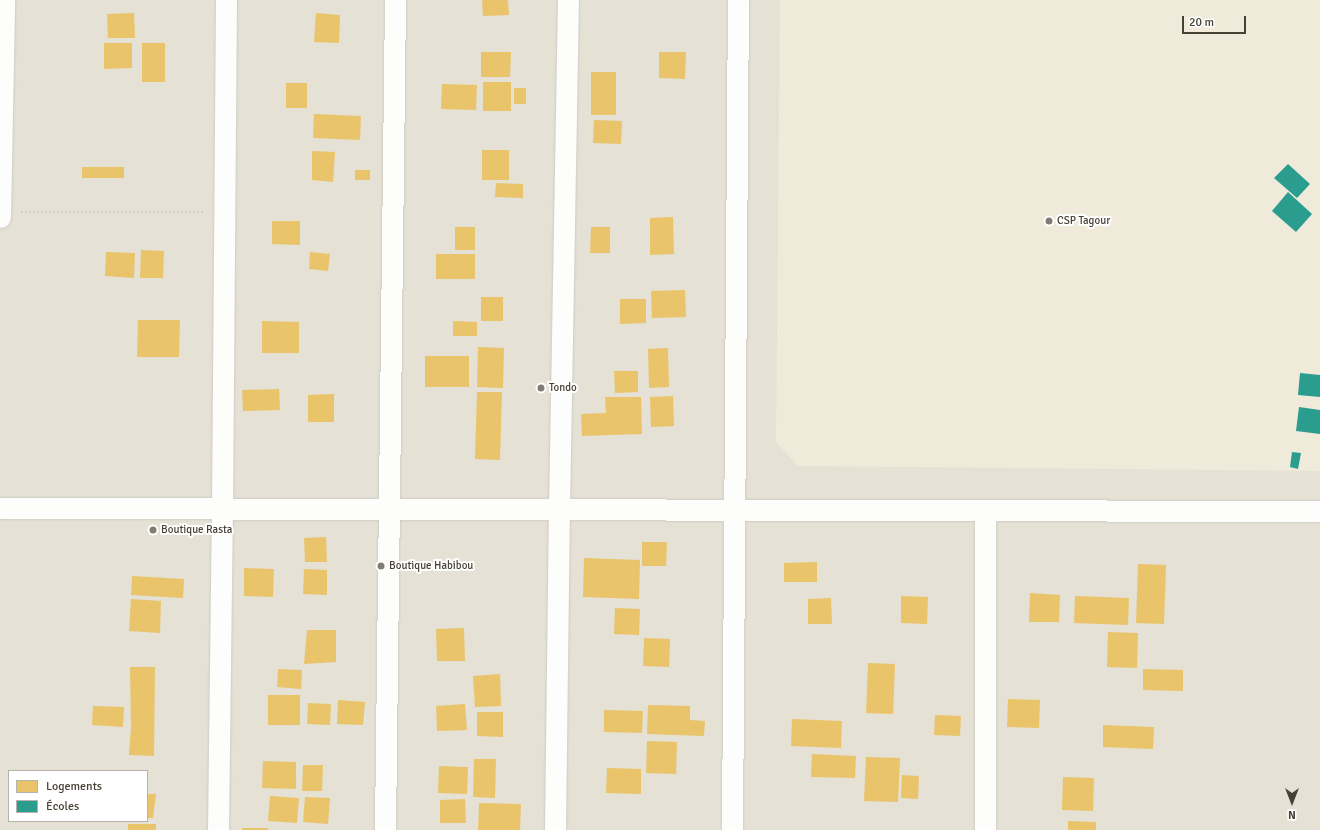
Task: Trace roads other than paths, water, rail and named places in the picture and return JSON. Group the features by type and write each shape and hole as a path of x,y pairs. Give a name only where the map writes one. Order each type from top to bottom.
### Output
{"street":[{"path":"0,217 4,0"},
{"path":"218,830 226,0"},
{"path":"385,830 396,0"},
{"path":"555,830 568,0"},
{"path":"732,830 738,0"},
{"path":"0,508 1320,512"},
{"path":"985,510 985,830"}],"place":[{"name":"CSP Tagour","path":"1049,221"},
{"name":"Tondo","path":"541,388"},
{"name":"Boutique Rasta","path":"153,530"},
{"name":"Boutique Habibou","path":"381,566"}]}
